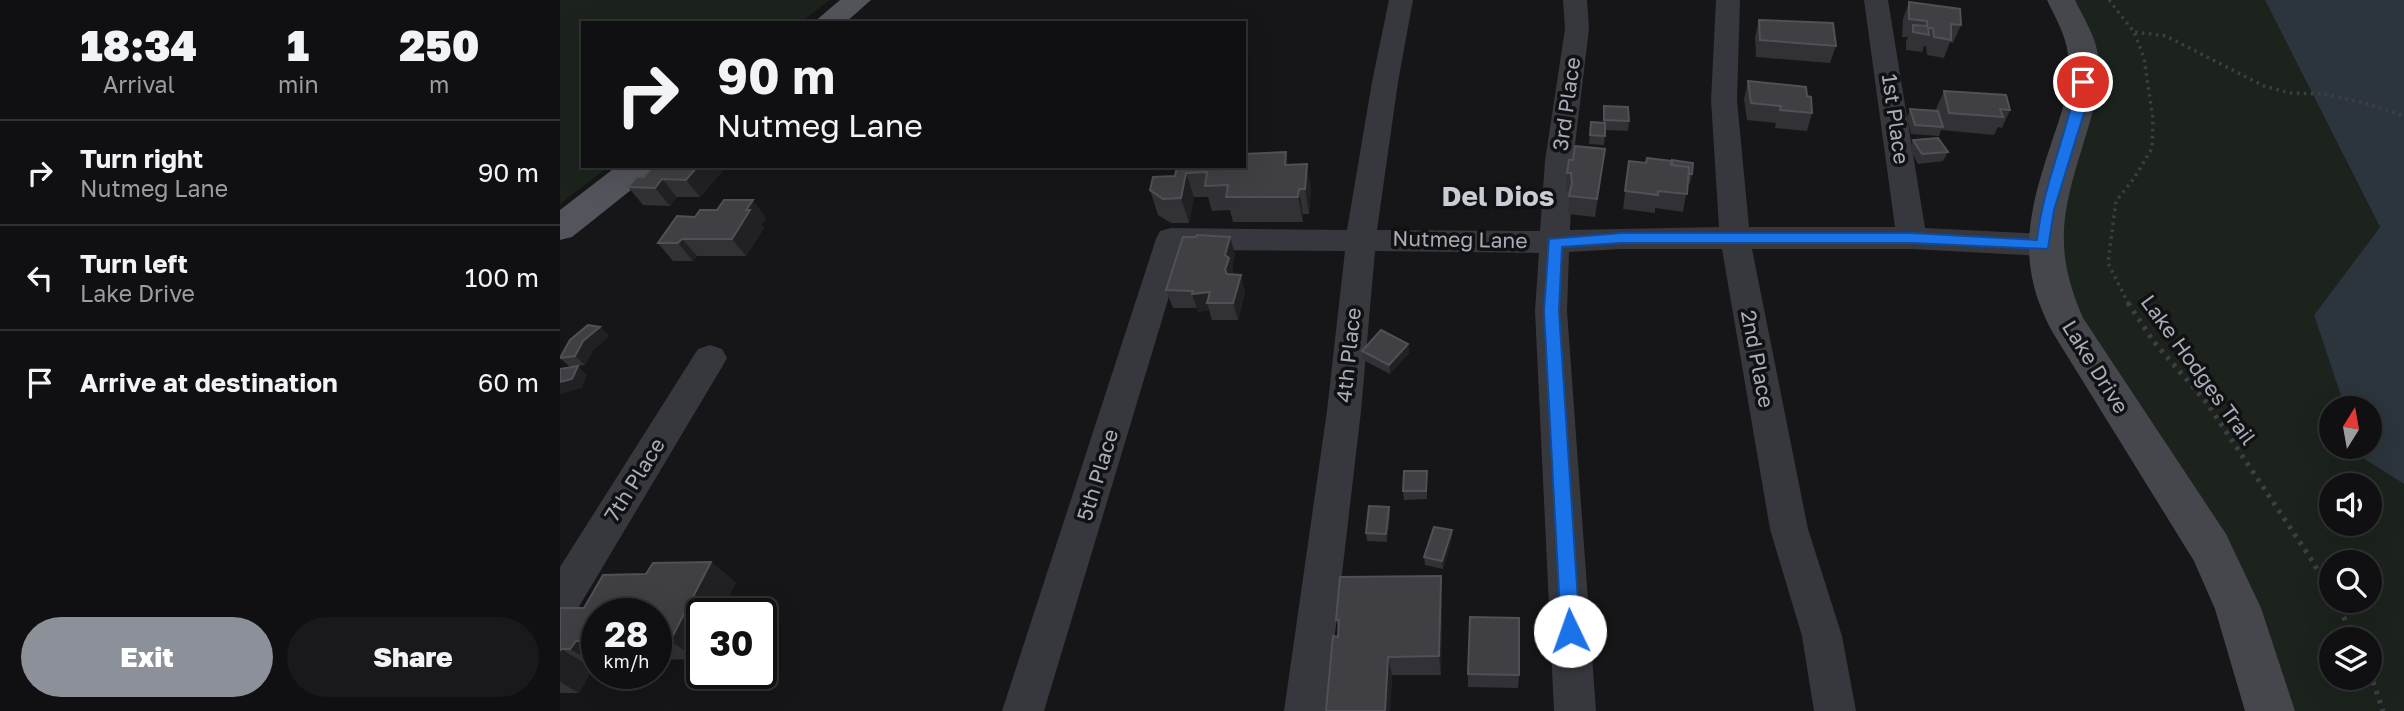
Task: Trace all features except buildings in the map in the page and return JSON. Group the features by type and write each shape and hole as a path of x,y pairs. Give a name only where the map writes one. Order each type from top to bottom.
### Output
{"main road":[{"path":"830,21 856,0"},
{"path":"560,228 636,168"}],"street":[{"name":"4th Place","path":"1305,711 1343,411 1361,239 1385,82 1401,0"},
{"name":"3rd Place","path":"1575,0 1577,29 1559,161 1551,311 1575,711"},
{"name":"2nd Place","path":"1728,0 1724,100 1735,239 1789,529 1822,636 1835,711"},
{"name":"1st Place","path":"1876,0 1880,7 1911,238"},
{"name":"Lake Drive","path":"2061,0 2082,53 2083,82 2077,113 2047,210 2043,245 2053,296 2066,323 2171,483 2210,548 2238,608 2270,711"},
{"name":"Nutmeg Lane","path":"1171,239 1555,242 1621,238 1911,238 2043,245"},
{"name":"5th Place","path":"1023,711 1171,239"},
{"name":"7th Place","path":"560,602 710,358"}],"path":[{"name":"Lake Hodges Trail","path":"2109,0 2134,32 2144,58 2153,119 2152,148 2135,177 2116,201 2108,263 2154,342 2207,403 2319,573"},
{"path":"2134,32 2166,36 2264,86 2290,93 2324,94 2365,103 2404,116"},
{"path":"2375,690 2382,711"}],"shaded area":[{"path":"560,0 830,0 803,21 581,21 581,168 607,168 560,204"},
{"path":"2061,0 2265,0 2380,227 2314,315 2341,396 2319,396 2319,459 2364,459 2404,484 2404,711 2270,711 2258,666 2053,296 2077,113"},
{"path":"2265,0 2404,0 2404,484 2364,459 2382,459 2382,396 2341,396 2314,315 2380,227"}],"district":[{"name":"Del Dios","path":"1498,196"}],"route":[{"path":"1570,631 1551,311 1555,242 1621,238 1911,238 2043,245 2047,210 2077,113 2083,82"}]}
